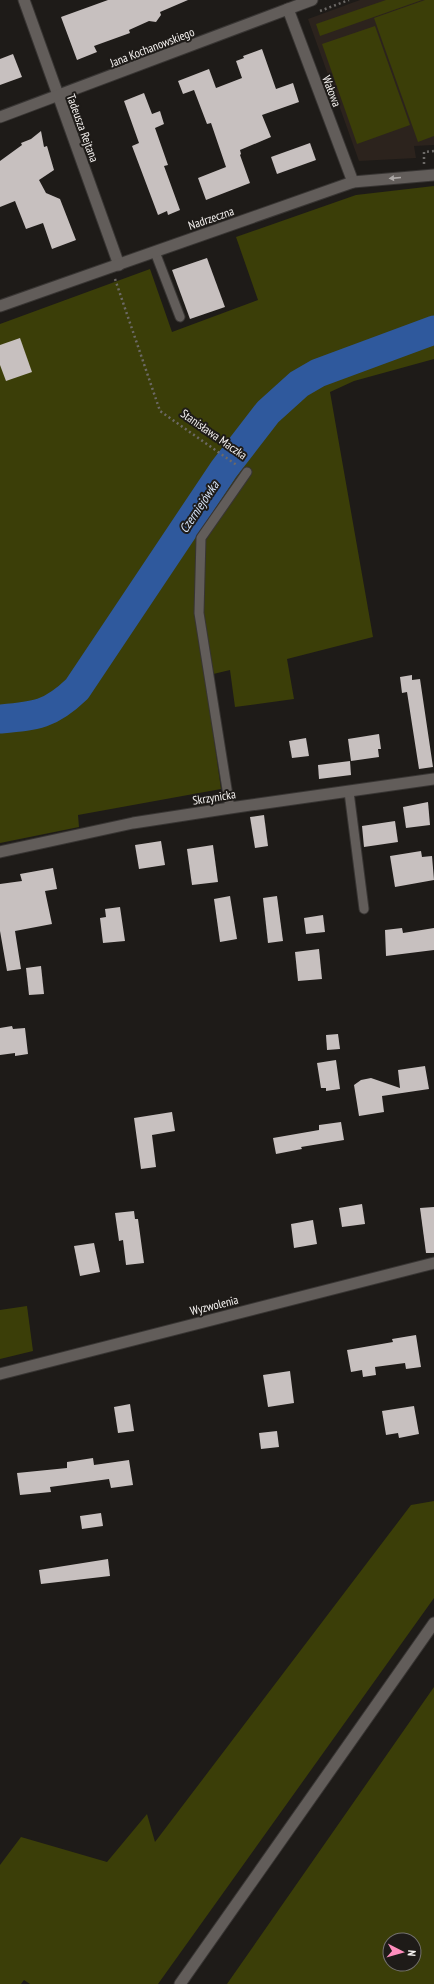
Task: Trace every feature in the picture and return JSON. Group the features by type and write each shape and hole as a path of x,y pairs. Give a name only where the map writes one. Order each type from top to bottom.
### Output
{"street":[{"name":"Tadeusza Rejtana","path":"24,0 115,266"},
{"name":"Jana Kochanowskiego","path":"0,117 312,0"},
{"name":"Wałowa","path":"288,9 353,182"},
{"name":"Nadrzeczna","path":"0,306 353,182 434,175"},
{"name":"Skrzynicka","path":"0,852 133,823 434,779"},
{"name":"Wyzwolenia","path":"0,1374 434,1263"},
{"path":"180,1984 434,1623"}],"lane":[{"path":"155,252 180,318"},
{"name":"Stanisława Maczka","path":"230,808 199,613 201,538 247,472"},
{"path":"349,792 364,909"}],"path":[{"path":"315,13 350,0"},
{"name":"Stanisława Maczka","path":"115,266 160,411 247,472"}],"shaded area":[{"path":"360,0 434,0 434,145 414,146 416,158 359,161 308,19"},
{"path":"386,0 422,0 320,36 316,24"},
{"path":"425,0 434,0 434,136 418,142 374,18"},
{"path":"375,26 410,125 357,144 322,44"},
{"path":"434,186 434,359 354,381 330,392 373,637 287,659 294,699 235,707 230,670 205,676 221,789 78,815 79,827 0,843 0,324 150,269 172,332 258,300 236,237 356,195"},
{"path":"27,1306 33,1351 0,1359 0,1310"},
{"path":"434,1501 434,1598 158,1984 30,1984 24,1980 21,1984 0,1984 0,1865 21,1837 107,1862 147,1814 155,1842 411,1505"},
{"path":"434,1687 434,1984 227,1984"}],"building":[{"path":"108,0 188,0 160,12 161,15 156,22 149,21 129,30 130,33 94,46 97,52 77,60 61,17"},
{"path":"262,49 276,89 293,83 299,102 262,115 271,137 240,150 240,155 250,183 206,200 198,178 226,167 211,123 207,124 194,90 183,94 178,81 209,69 216,88 242,78 236,61 244,58 243,56"},
{"path":"13,54 22,77 0,85 0,59"},
{"path":"144,93 152,114 160,111 164,124 155,128 168,165 164,166 180,210 168,215 167,211 158,215 132,146 139,143 124,101"},
{"path":"41,131 44,147 47,146 54,170 39,180 46,193 60,199 76,240 52,249 43,223 26,229 15,201 0,207 0,161 22,145 21,143 31,139"},
{"path":"310,143 316,160 277,174 271,157"},
{"path":"207,258 225,307 190,319 172,270"},
{"path":"20,338 32,372 6,381 0,365 0,345"},
{"path":"412,675 412,680 420,679 433,767 419,769 407,692 402,693 400,677"},
{"path":"379,734 381,749 378,749 379,757 351,761 348,739"},
{"path":"306,738 309,756 292,758 289,741"},
{"path":"350,761 351,775 319,779 318,765"},
{"path":"428,802 430,825 406,828 403,807"},
{"path":"264,815 268,846 255,848 250,817"},
{"path":"395,821 398,842 364,847 362,826"},
{"path":"161,841 165,865 139,869 135,845"},
{"path":"213,845 218,882 192,885 187,849"},
{"path":"421,851 422,857 432,856 434,880 395,887 390,856"},
{"path":"53,868 57,889 45,891 52,924 15,931 21,969 7,971 0,931 0,884 22,881 20,874"},
{"path":"230,896 237,939 220,942 214,899"},
{"path":"277,896 283,941 268,943 263,898"},
{"path":"120,907 125,941 103,943 100,918 106,917 105,909"},
{"path":"323,915 325,932 306,934 304,918"},
{"path":"402,928 403,933 434,928 434,950 386,956 385,930"},
{"path":"319,949 322,979 298,981 295,952"},
{"path":"41,966 44,994 29,995 26,968"},
{"path":"12,1026 13,1029 25,1028 28,1054 15,1056 15,1053 0,1055 0,1028"},
{"path":"338,1034 340,1049 327,1050 326,1035"},
{"path":"336,1060 340,1089 326,1091 326,1088 321,1088 317,1063"},
{"path":"425,1066 429,1089 382,1096 384,1112 359,1116 354,1085 361,1080 371,1078 400,1088 398,1070"},
{"path":"172,1112 175,1131 152,1135 156,1167 141,1169 134,1118"},
{"path":"341,1122 344,1140 301,1147 302,1149 276,1154 273,1138 319,1130 319,1125"},
{"path":"362,1204 365,1224 342,1227 339,1208"},
{"path":"434,1207 434,1253 426,1253 420,1208"},
{"path":"134,1211 135,1219 138,1219 144,1263 126,1265 123,1240 119,1241 115,1213"},
{"path":"313,1220 317,1244 294,1248 291,1224"},
{"path":"94,1243 100,1272 80,1276 74,1246"},
{"path":"416,1335 421,1367 406,1369 405,1363 375,1367 376,1375 363,1377 362,1370 351,1372 347,1350 393,1342 392,1339"},
{"path":"290,1371 294,1403 268,1407 263,1375"},
{"path":"130,1404 134,1431 118,1433 114,1407"},
{"path":"414,1406 419,1434 399,1438 398,1433 386,1435 382,1411"},
{"path":"277,1431 279,1447 261,1449 259,1433"},
{"path":"93,1458 94,1465 129,1460 133,1485 111,1488 109,1479 50,1487 51,1492 20,1495 17,1473 67,1468 67,1462"},
{"path":"101,1513 103,1526 82,1529 80,1516"},
{"path":"108,1559 110,1576 41,1584 39,1570"}],"waterway":[{"name":"Czerniejówka","path":"0,719 23,717 42,713 59,704 77,689 224,469 268,412 299,384 318,373 434,330"}]}
